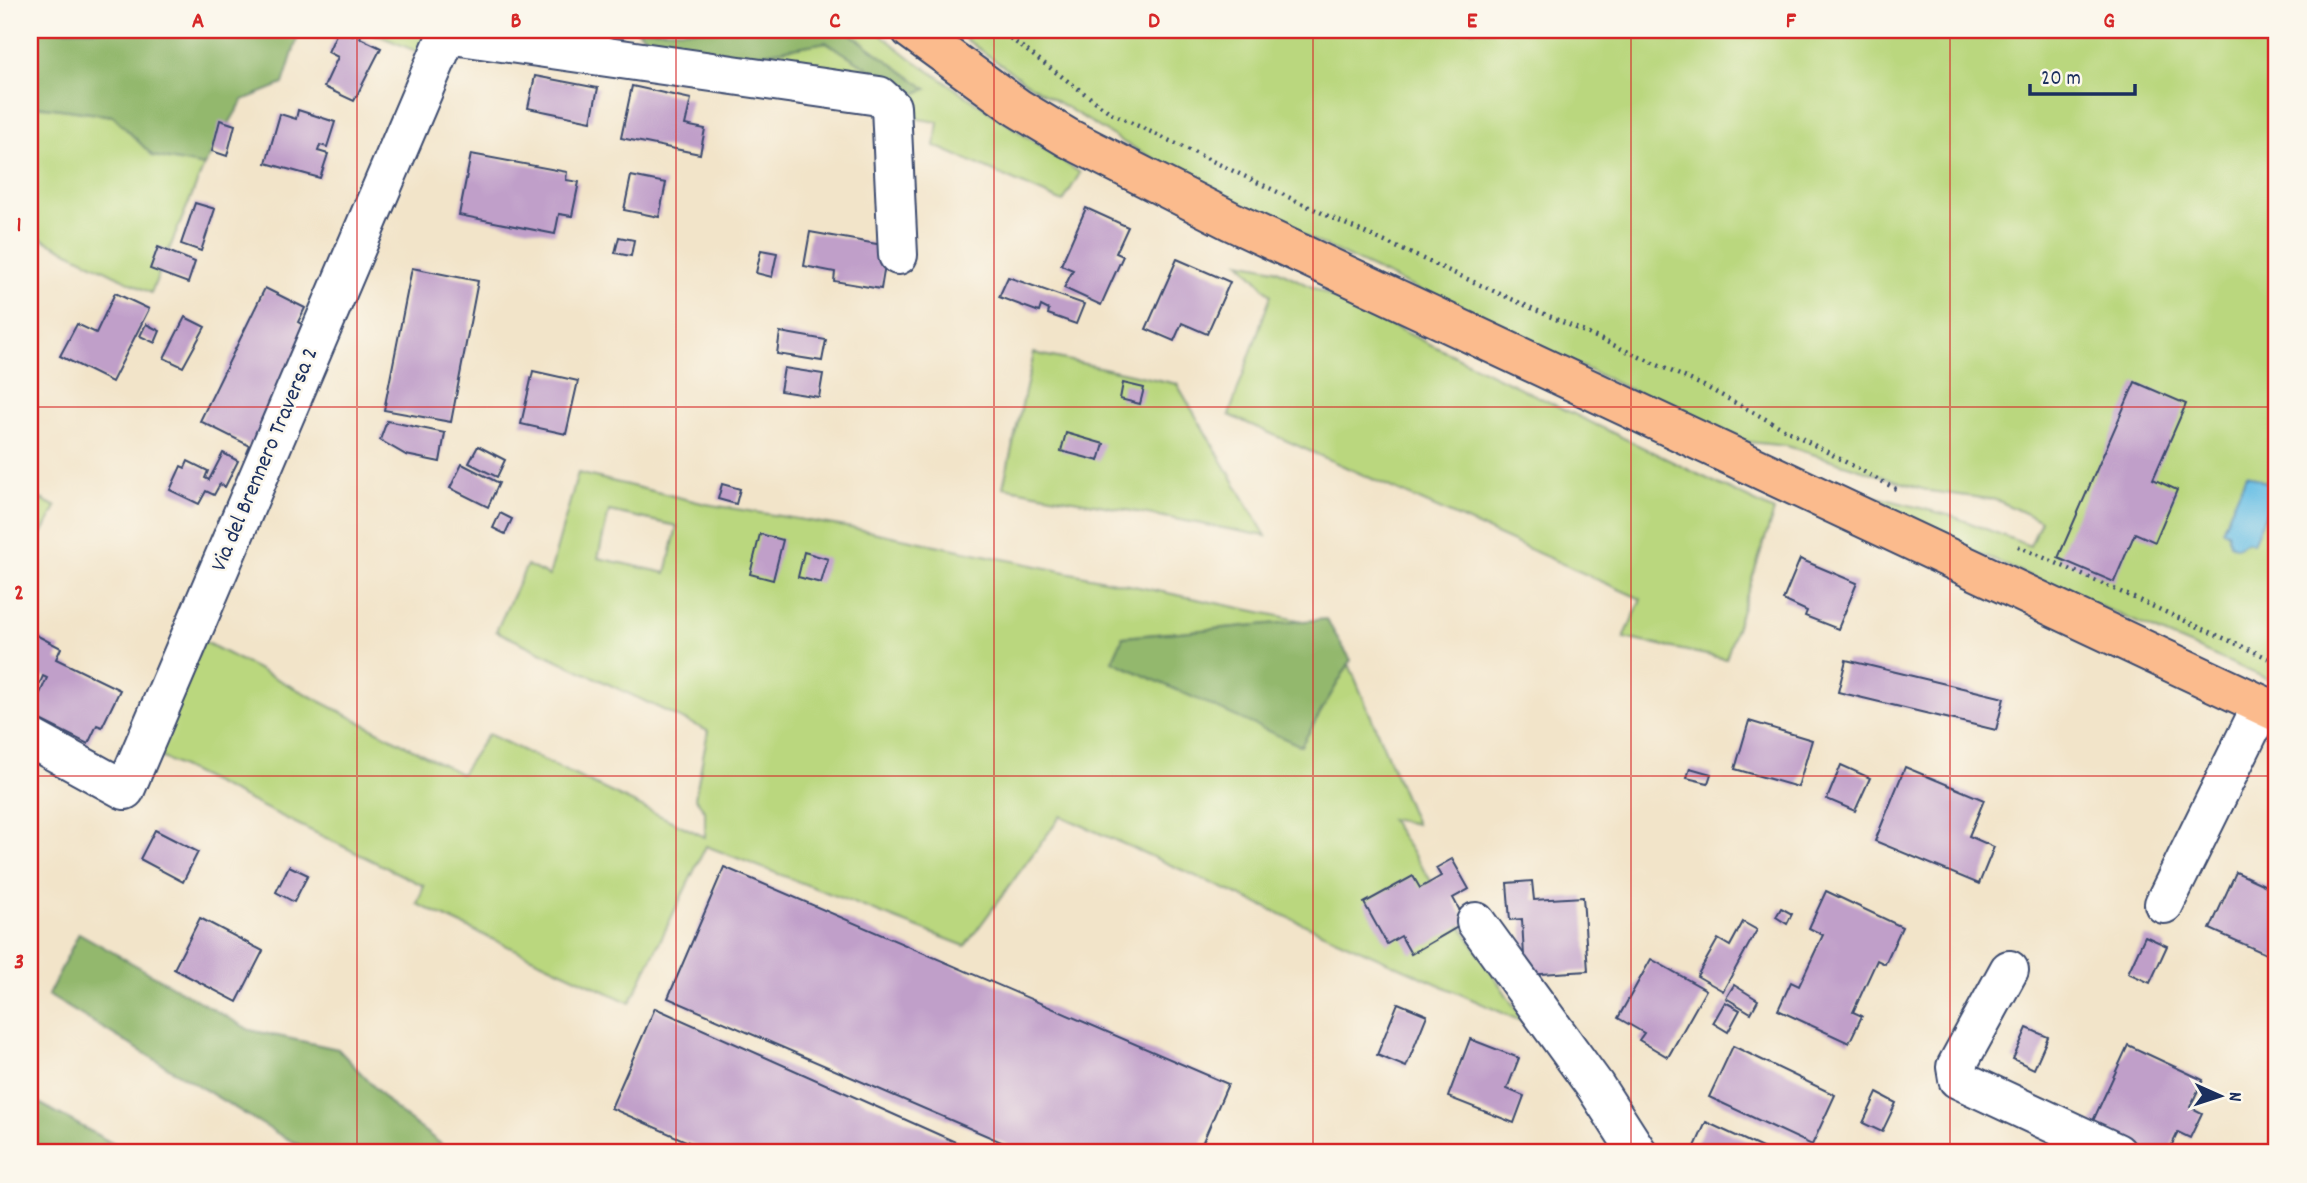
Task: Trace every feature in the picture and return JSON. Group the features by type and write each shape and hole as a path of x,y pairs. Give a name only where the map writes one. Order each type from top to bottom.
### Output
{"main road":[{"path":"911,30 1017,108 1068,138 1231,221 2270,708"}],"street":[{"path":"448,32 879,96 891,107 898,255"},
{"name":"Via del Brennero Traversa 2","path":"30,738 125,790 448,32"},
{"path":"2164,904 2270,708"},
{"path":"1476,922 1595,1086 1638,1153"},
{"path":"2009,970 1956,1066 1958,1079 2118,1153"}],"path":[{"path":"999,30 1111,113 1341,222 1703,386 1907,494"},
{"path":"2010,542 2277,662"}],"green space":[{"path":"30,30 300,30 283,84 243,100 204,166 153,156 113,116 30,105"},
{"path":"365,30 432,30 423,54"},
{"path":"637,30 845,30 927,89 912,95 826,42 753,55 656,46"},
{"path":"845,30 875,30 913,60 1080,173 1063,202 935,146 938,122 899,116 656,46 753,55 826,42 911,95 926,89"},
{"path":"953,30 2277,30 2277,683 1806,479 1952,516 2030,546 2041,521 1997,500 1929,491 1787,446 1739,441 1249,210 1128,145 1025,82"},
{"path":"30,105 113,116 153,156 204,166 151,293 30,233"},
{"path":"1240,262 1275,269 1774,511 1726,659 1624,638 1641,599 1229,415 1271,295"},
{"path":"1034,353 1177,384 1266,536 1003,487"},
{"path":"578,473 706,504 858,529 1303,621 1123,637 1301,745 1349,664 1416,824 1390,819 1525,1023 1061,816 965,946 706,846 630,1003 417,904 424,886 157,755 203,641 461,774 488,734 705,837 705,811 695,798 708,731 496,631 527,565 549,576","holes":["609,511 677,526 666,573 598,558"]},
{"path":"30,493 56,507 30,557"},
{"path":"1326,619 1351,660 1301,746 1112,661 1123,637"},
{"path":"79,933 250,1030 338,1049 395,1109 453,1153 314,1153 280,1135 48,995"},
{"path":"30,1098 130,1153 30,1153"}],"water":[{"path":"2247,474 2277,488 2253,543 2247,541 2237,547 2230,544 2228,532 2222,530"}],"building":[{"path":"338,30 353,35 355,30 363,30 360,38 381,48 354,101 324,87 338,57 328,52"},
{"path":"535,76 598,88 591,121 528,108"},
{"path":"632,86 691,99 685,125 705,129 700,154 621,138"},
{"path":"298,110 335,122 327,147 320,145 318,151 328,154 320,178 266,163 280,114 296,119"},
{"path":"220,120 235,125 227,156 212,151"},
{"path":"471,154 567,172 566,180 579,182 572,216 559,214 555,234 459,215"},
{"path":"631,176 666,183 659,217 624,210"},
{"path":"195,203 215,209 201,251 181,244"},
{"path":"1086,208 1128,227 1116,253 1123,256 1101,305 1064,288 1073,270 1061,265"},
{"path":"810,232 888,246 881,289 834,281 835,272 804,266"},
{"path":"619,237 634,240 631,256 615,253"},
{"path":"158,247 195,262 188,283 150,269"},
{"path":"761,250 777,253 772,277 756,273"},
{"path":"1177,259 1230,282 1207,334 1182,323 1174,341 1146,329"},
{"path":"412,268 478,281 451,422 384,410"},
{"path":"1008,277 1084,304 1076,324 1048,314 1049,310 1041,306 1039,312 999,297"},
{"path":"265,288 305,308 298,322 312,330 254,448 200,421"},
{"path":"115,293 149,309 112,382 60,356 77,324 96,333"},
{"path":"185,317 205,327 183,367 164,358"},
{"path":"146,324 160,331 155,343 140,336"},
{"path":"780,332 826,340 822,361 777,354"},
{"path":"784,368 823,374 819,397 780,391"},
{"path":"533,371 578,381 566,434 521,424"},
{"path":"2135,382 2186,404 2153,479 2177,490 2155,542 2135,533 2114,582 2058,558"},
{"path":"1123,383 1144,388 1140,404 1120,399"},
{"path":"387,421 445,433 440,462 406,455 380,440"},
{"path":"1066,433 1104,444 1099,461 1061,451"},
{"path":"478,446 505,460 497,477 469,463"},
{"path":"223,453 238,461 225,487 220,484 214,495 206,491 199,504 170,490 181,466 185,468 188,461 208,471 205,478 209,480"},
{"path":"462,464 499,483 488,507 450,488"},
{"path":"722,484 740,489 736,504 718,499"},
{"path":"500,513 512,519 505,534 493,528"},
{"path":"760,534 783,540 773,580 750,574"},
{"path":"804,552 828,559 821,583 798,577"},
{"path":"1800,559 1857,583 1838,629 1805,616 1807,611 1783,600"},
{"path":"36,635 61,648 56,659 120,690 102,727 97,725 88,744 30,715 47,678 43,676 30,705 30,647"},
{"path":"1846,660 2004,698 1996,730 1838,692"},
{"path":"1749,721 1812,740 1798,787 1735,769"},
{"path":"1841,765 1870,778 1855,811 1827,799"},
{"path":"1905,767 1984,800 1969,836 1994,847 1979,884 1875,841"},
{"path":"1690,768 1711,774 1708,783 1687,778"},
{"path":"155,830 198,852 183,882 140,859"},
{"path":"1452,859 1469,889 1453,898 1466,922 1411,954 1401,936 1387,944 1364,903 1413,876 1420,888 1441,876 1436,868"},
{"path":"289,866 308,875 294,902 276,892"},
{"path":"724,867 1228,1084 1198,1153 1027,1153 668,998"},
{"path":"2236,872 2277,891 2277,959 2210,929"},
{"path":"1532,881 1534,900 1583,897 1588,971 1525,975 1522,919 1510,920 1507,883"},
{"path":"1826,891 1902,927 1885,964 1877,960 1853,1012 1862,1016 1849,1043 1778,1010 1791,982 1799,986 1823,935 1809,928"},
{"path":"1781,908 1792,914 1787,924 1776,917"},
{"path":"200,918 263,951 237,1002 174,969"},
{"path":"1743,922 1757,930 1723,991 1697,976 1718,939 1730,946"},
{"path":"2145,936 2167,946 2150,983 2128,973"},
{"path":"1651,959 1706,990 1668,1057 1639,1040 1644,1033 1618,1018"},
{"path":"1734,985 1758,1000 1751,1013 1726,998"},
{"path":"1725,1002 1740,1010 1728,1032 1713,1023"},
{"path":"1398,1003 1427,1015 1406,1067 1377,1055"},
{"path":"655,1008 980,1153 713,1153 611,1108"},
{"path":"2027,1028 2048,1037 2034,1069 2013,1059"},
{"path":"1470,1039 1519,1058 1507,1089 1524,1096 1514,1123 1448,1097"},
{"path":"2128,1045 2203,1080 2190,1107 2202,1113 2190,1138 2178,1132 2168,1153 2157,1153 2092,1123"},
{"path":"1733,1046 1835,1095 1812,1145 1709,1097"},
{"path":"1877,1093 1896,1103 1882,1132 1863,1123"},
{"path":"1706,1122 1773,1153 1693,1151"}]}
